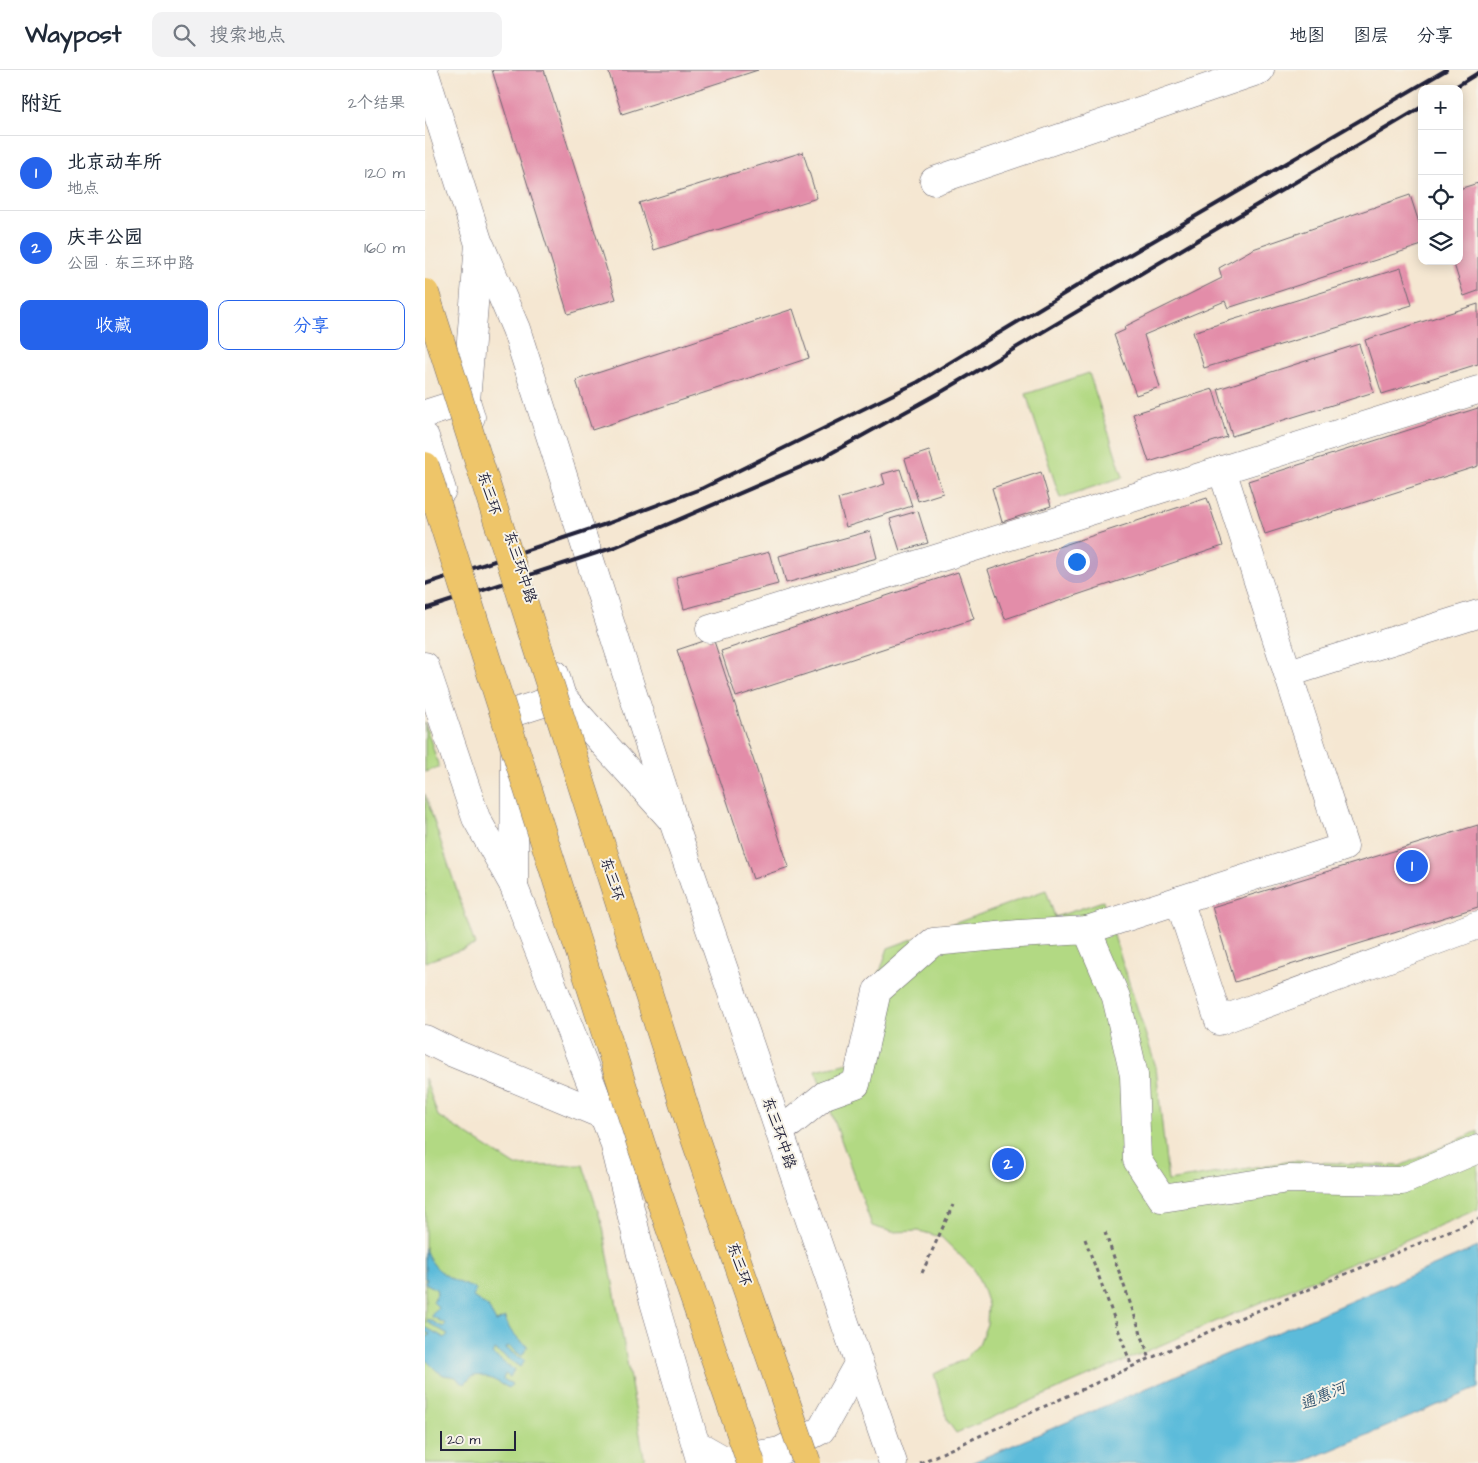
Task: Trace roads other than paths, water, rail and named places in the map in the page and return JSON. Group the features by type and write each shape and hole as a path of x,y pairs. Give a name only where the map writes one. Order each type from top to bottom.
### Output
{"highway":[{"name":"东三环","path":"425,293 688,1118 807,1463"},
{"path":"425,466 641,1144 751,1463"}],"street":[{"path":"934,181 1260,70"},
{"name":"东三环中路","path":"425,74 479,244 516,329 653,752 673,821 889,1453"},
{"name":"东三环中路","path":"479,244 466,400 563,697 673,821"},
{"path":"710,629 1478,390"},
{"path":"425,414 466,400"},
{"path":"425,437 515,712 514,887"},
{"path":"791,1123 825,1095 856,1084 877,991 933,942 1087,930 1344,847 1222,470"},
{"path":"1289,673 1478,614"},
{"path":"425,666 476,818 514,887 614,1142 645,1271 698,1453 726,1461 782,1457 821,1430 858,1364"},
{"path":"515,712 563,697"},
{"path":"1179,900 1219,1021 1478,925"},
{"path":"1087,930 1116,997 1134,1075 1137,1160 1162,1198 1288,1178 1402,1181 1478,1149"},
{"path":"425,1039 451,1052 603,1114"}],"water":[{"name":"通惠河","path":"1478,1247 1478,1388 1301,1463 971,1463"},
{"path":"425,1248 428,1256 438,1269 452,1279 476,1289 473,1297 488,1307 496,1322 505,1318 513,1334 528,1346 522,1356 508,1346 505,1348 525,1361 520,1367 495,1350 492,1354 514,1370 510,1377 505,1374 503,1379 512,1384 509,1388 492,1379 480,1376 474,1376 465,1384 456,1377 444,1375 437,1371 425,1359 425,1335 428,1337 430,1334 425,1331 425,1327 445,1338 448,1334 427,1322 428,1319 443,1327 446,1324 431,1316 438,1307 433,1302 437,1293 436,1289 425,1283 427,1279 425,1278"}],"railway":[{"path":"425,584 609,523 703,488 918,382 1100,272 1446,70"},
{"path":"1458,85 1478,73"},
{"path":"425,609 615,547 824,457 943,391 1418,109"}],"place":[{"name":"北京动车所","path":"1412,866"},
{"name":"庆丰公园","path":"1008,1164"}]}
